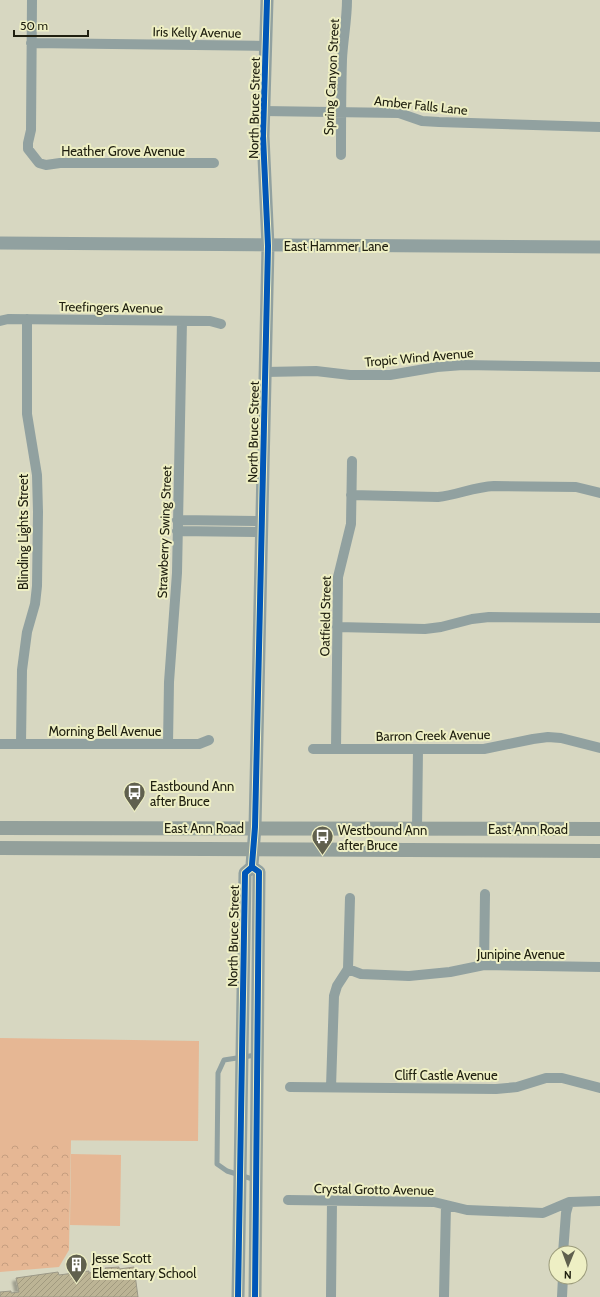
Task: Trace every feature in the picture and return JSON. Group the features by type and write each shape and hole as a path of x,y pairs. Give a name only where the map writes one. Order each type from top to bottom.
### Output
{"main road":[{"name":"East Ann Road","path":"0,828 255,828 418,830 600,829"},
{"name":"East Ann Road","path":"0,848 253,848 600,851"}],"street":[{"path":"31,43 32,0"},
{"name":"North Bruce Street","path":"252,865 255,828 268,246 263,136 267,0"},
{"name":"Spring Canyon Street","path":"341,155 342,59 347,0"},
{"name":"Iris Kelly Avenue","path":"31,43 266,46"},
{"name":"Heather Grove Avenue","path":"31,43 31,130 28,149 39,163 46,165 60,163 214,163"},
{"name":"Amber Falls Lane","path":"263,111 399,113 422,121 600,127"},
{"name":"East Hammer Lane","path":"0,243 268,246 600,247"},
{"name":"Treefingers Avenue","path":"0,321 8,318 210,321 221,324"},
{"name":"Blinding Lights Street","path":"21,744 22,670 27,632 35,604 37,586 37,475 27,414 27,319"},
{"name":"Strawberry Swing Street","path":"168,744 169,682 177,573 182,321"},
{"name":"Tropic Wind Avenue","path":"265,372 316,371 350,376 390,375 437,366 457,365 600,367"},
{"name":"Oatfield Street","path":"336,749 338,577 351,524 352,461"},
{"path":"351,496 438,497 452,495 482,486 576,487 600,493"},
{"path":"177,520 208,520 262,527"},
{"path":"177,531 208,532 262,527"},
{"path":"337,627 441,627 472,619 489,617 600,618"},
{"name":"Barron Creek Avenue","path":"313,749 484,749 548,737 561,738 600,748"},
{"name":"Morning Bell Avenue","path":"0,744 198,744 209,740"},
{"path":"418,749 418,830"},
{"name":"North Bruce Street","path":"238,1297 245,873 252,867 259,872 255,1297"},
{"path":"484,964 485,894"},
{"path":"331,1087 334,996 337,986 348,969 350,898"},
{"name":"Junipine Avenue","path":"348,969 361,974 409,976 444,973 484,964 600,967"},
{"name":"Cliff Castle Avenue","path":"290,1086 496,1089 517,1087 546,1078 562,1078 600,1088"},
{"name":"Crystal Grotto Avenue","path":"288,1200 434,1202 467,1210 543,1213 569,1202 600,1201"},
{"path":"331,1297 332,1201"},
{"path":"564,1245 566,1213 569,1202"},
{"path":"444,1297 446,1205"},
{"path":"562,1297 563,1285"}],"lane":[{"path":"208,520 208,532"},
{"path":"256,1180 227,1171 217,1164 218,1073 224,1060 257,1055"}],"green space":[{"path":"0,1038 199,1041 198,1141 0,1140"},
{"path":"0,1140 71,1140 69,1250 59,1267 0,1272"},
{"path":"71,1154 121,1155 120,1226 70,1225"}],"building":[{"name":"Jesse Scott Elementary School","path":"119,1267 119,1269 134,1267 138,1297 0,1297 0,1292 19,1292 16,1278 58,1272 59,1275 89,1271 89,1273 106,1270 105,1268"}],"cycle path":[{"path":"252,865 255,827 268,246 263,136 267,0"},
{"path":"238,1297 245,873 252,867 259,872 255,1297"}],"place":[{"name":"Eastbound Ann after Bruce","path":"135,812"},
{"name":"Westbound Ann after Bruce","path":"322,856"},
{"name":"Jesse Scott Elementary School","path":"77,1284"}]}
